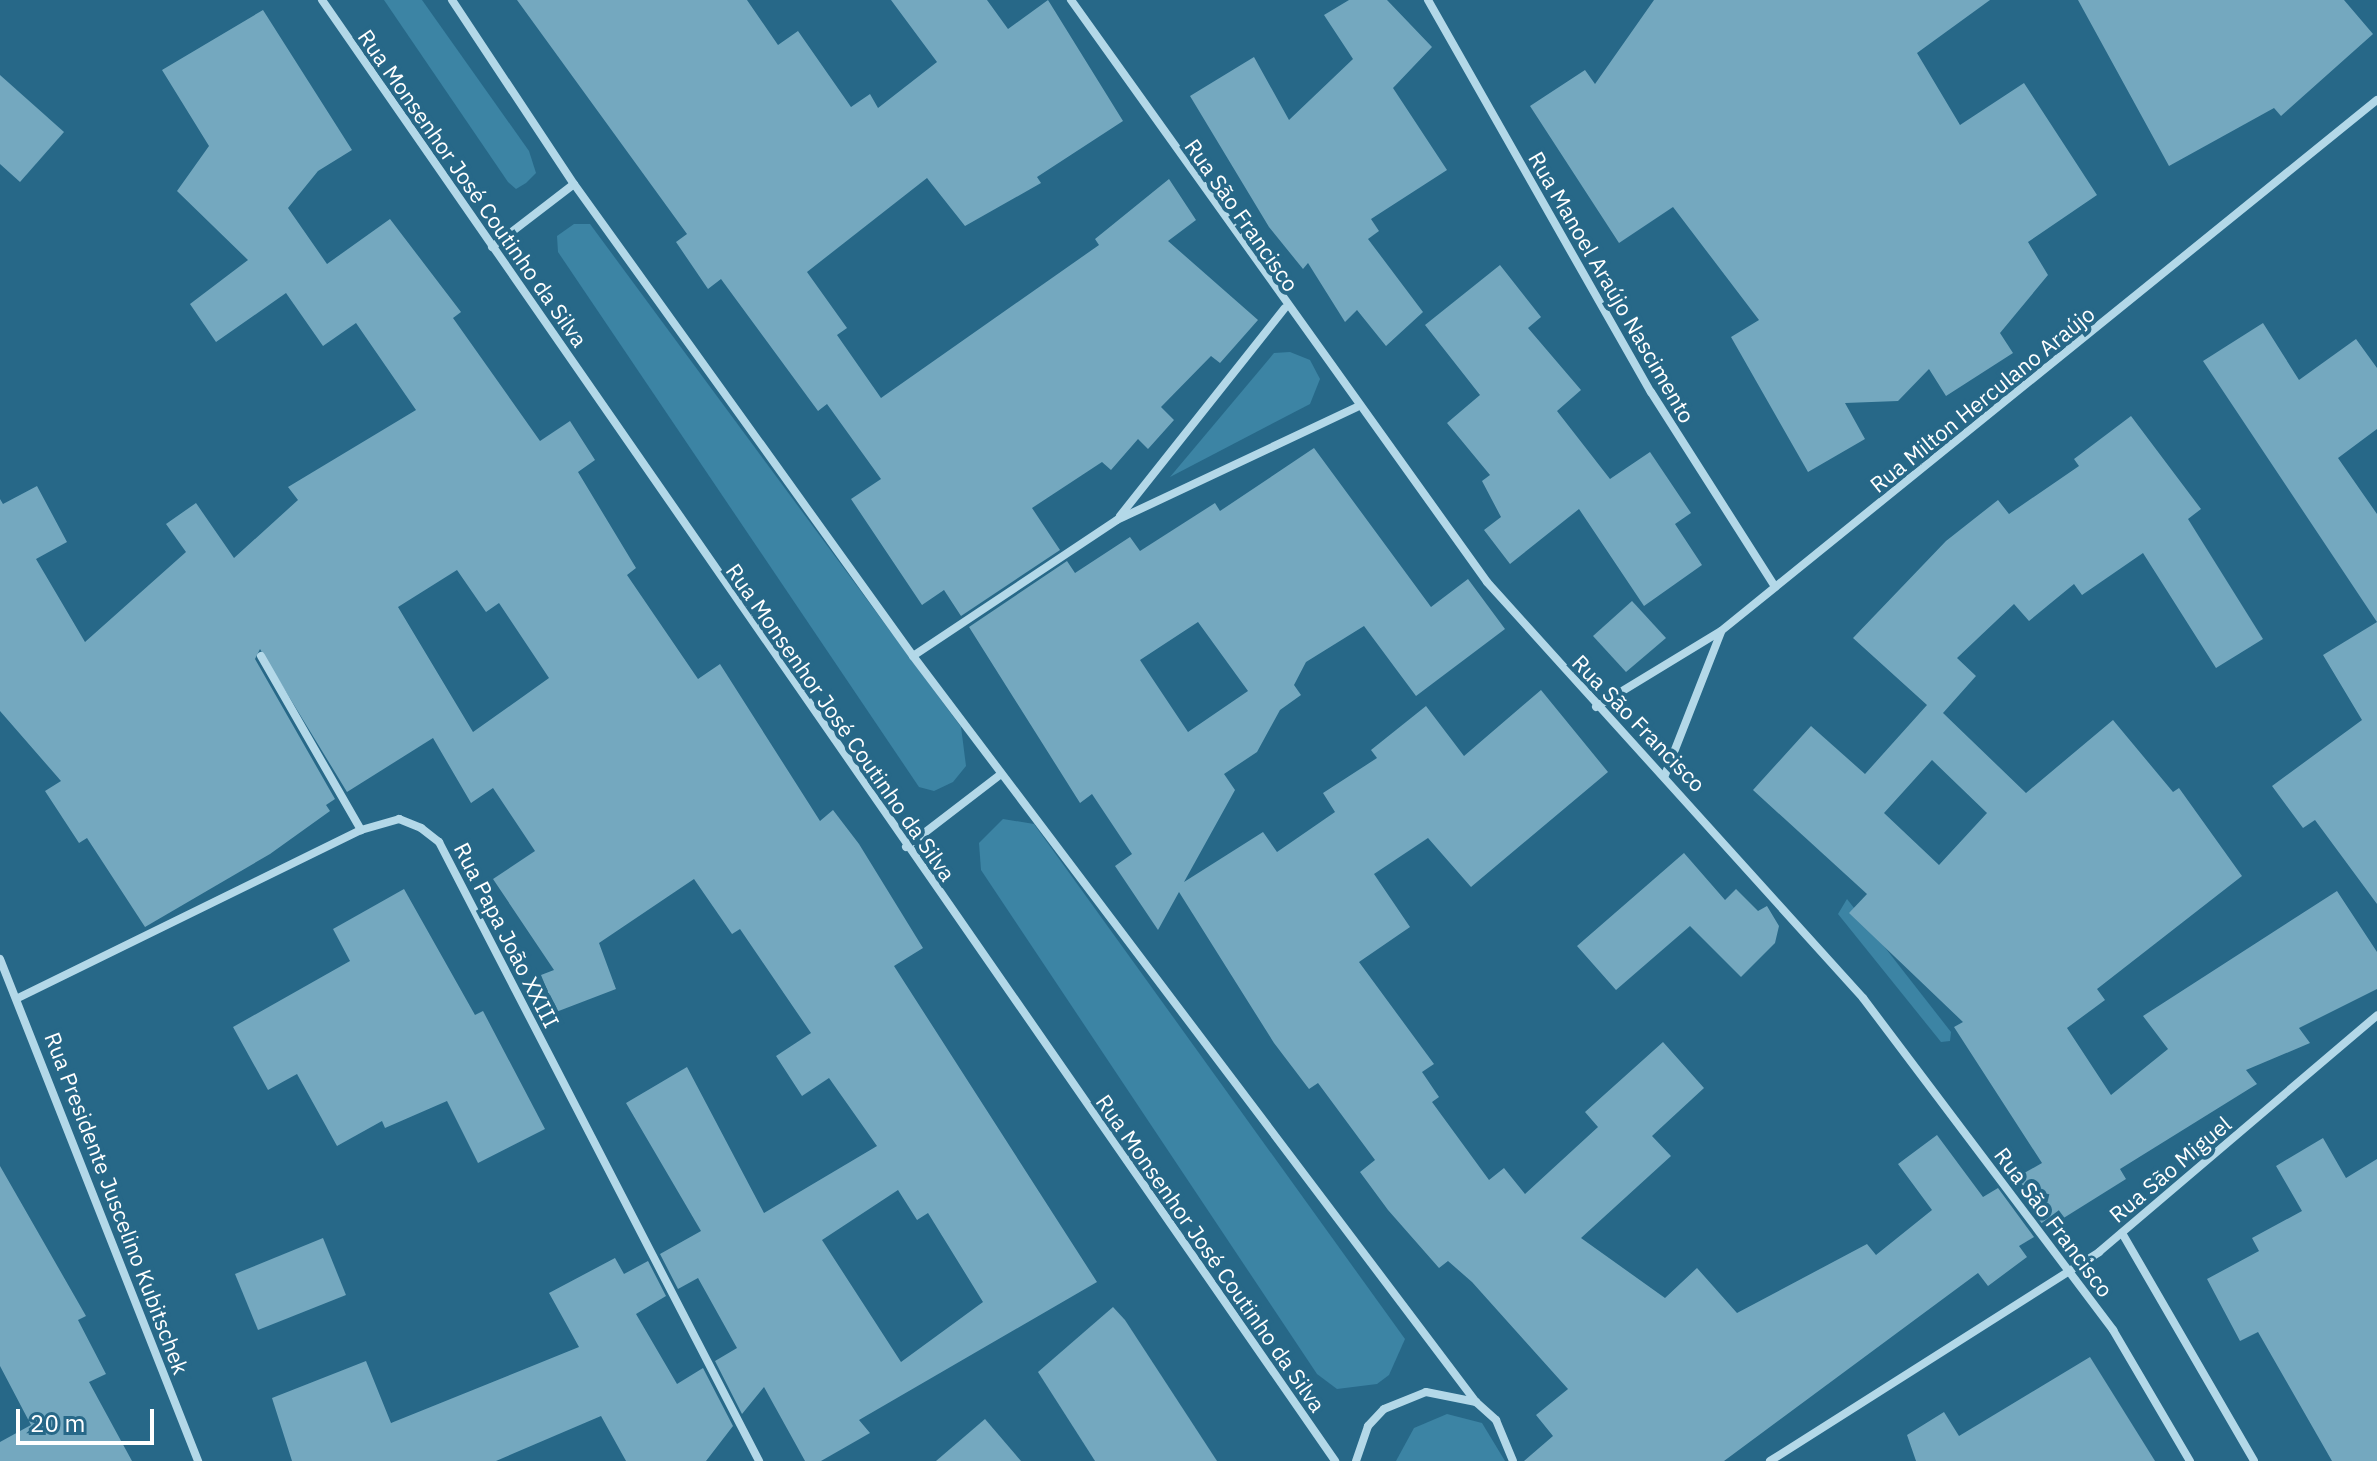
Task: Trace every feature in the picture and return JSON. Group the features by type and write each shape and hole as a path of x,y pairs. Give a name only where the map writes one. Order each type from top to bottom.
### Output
{"street":[{"name":"Rua Monsenhor José Coutinho da Silva","path":"322,0 906,847 1335,1461"},
{"path":"452,0 574,184 913,656 1476,1402 1496,1420 1513,1461"},
{"name":"Rua São Francisco","path":"1071,0 1285,308 1487,582 1596,707 1665,775 1863,998 2113,1330 2190,1461"},
{"name":"Rua Manoel Araújo Nascimento","path":"1428,0 1651,392 1775,587"},
{"name":"Rua Milton Herculano Araújo","path":"1596,707 1721,631 2377,100"},
{"path":"492,247 574,184"},
{"path":"1117,520 1285,308"},
{"path":"913,656 1117,520 1357,407"},
{"path":"1665,775 1721,631"},
{"path":"261,656 361,830"},
{"path":"906,847 1000,775"},
{"name":"Rua Papa João XXIII","path":"18,998 361,830 399,819 439,842 759,1461"},
{"name":"Rua Presidente Juscelino Kubitschek","path":"0,959 18,998 198,1461"},
{"name":"Rua São Miguel","path":"1770,1461 2069,1273 2122,1233 2377,1015"},
{"name":"Rua São Francisco","path":"2122,1233 2254,1461"},
{"path":"1356,1461 1368,1426 1403,1397 1450,1392 1476,1402"}],"shaded area":[{"path":"384,0 422,0 529,151 536,173 526,183 516,189 508,182"},
{"path":"574,224 590,224 961,727 966,766 953,782 934,791 919,787 558,252 557,236"},
{"path":"1290,352 1310,360 1320,379 1310,404 1170,477 1274,353"},
{"path":"1003,819 1034,824 1405,1339 1389,1375 1377,1384 1337,1389 1317,1374 981,870 979,843"},
{"path":"1847,899 1951,1032 1950,1041 1941,1042 1838,914"},
{"path":"1447,1414 1482,1423 1505,1461 1396,1461 1414,1428"}],"building":[{"path":"517,0 747,0 778,45 798,31 851,107 870,94 878,108 937,62 891,0 987,0 1008,29 1048,0 1123,121 1037,177 1041,183 965,226 927,178 807,272 847,328 837,335 881,398 1099,245 1095,239 1169,179 1196,220 1168,241 1258,320 1220,363 1211,356 1161,407 1174,420 1148,449 1138,439 1111,470 1102,462 1032,508 1060,550 961,616 944,590 922,605 851,499 881,479 827,404 818,411 721,279 708,289 676,242 687,234"},
{"path":"1349,0 1387,0 1432,47 1393,88 1447,170 1371,219 1379,231 1368,239 1423,312 1386,346 1357,310 1345,322 1308,263 1303,269 1269,227 1190,96 1254,57 1289,120 1353,59 1324,15"},
{"path":"1654,0 1990,0 1917,53 1960,125 2024,83 2097,195 2028,242 2048,275 2000,333 2013,353 1946,396 1929,369 1898,401 1845,403 1865,439 1808,472 1731,337 1759,320 1673,207 1619,243 1530,106 1585,70 1595,84"},
{"path":"2078,0 2344,0 2373,34 2281,116 2274,108 2169,166"},
{"path":"263,10 352,150 318,171 288,208 327,264 390,219 461,312 453,318 540,441 570,421 595,460 578,472 636,568 627,575 698,679 720,664 820,821 833,810 859,844 923,948 894,966 1097,1282 859,1420 870,1433 821,1461 805,1461 764,1387 742,1414 715,1361 737,1348 698,1278 678,1289 660,1254 701,1231 626,1103 687,1067 764,1213 877,1146 829,1078 802,1096 776,1056 811,1033 740,929 732,934 694,879 599,943 616,989 556,1012 541,975 554,970 493,879 535,851 493,788 471,803 433,738 347,792 260,649 255,659 335,799 326,805 330,811 270,854 145,927 87,838 79,843 45,791 61,781 0,711 0,499 3,504 37,486 67,542 36,559 85,642 186,552 166,524 196,503 234,558 298,500 288,487 416,410 356,323 323,346 286,293 216,342 190,304 248,260 177,191 209,146 162,70","holes":["457,570 486,612 499,603 549,678 473,732 398,607","898,1190 917,1220 928,1213 983,1302 901,1362 822,1240"]},
{"path":"0,75 64,132 20,182 0,164"},
{"path":"1500,265 1541,317 1528,328 1581,390 1557,411 1610,479 1650,452 1691,513 1675,524 1702,565 1644,606 1579,509 1510,564 1484,530 1501,517 1482,481 1490,475 1447,423 1480,395 1425,325"},
{"path":"2263,323 2299,380 2356,339 2377,368 2377,429 2338,458 2377,514 2377,622 2203,361"},
{"path":"2131,416 2201,509 2188,519 2263,639 2216,668 2143,553 2082,595 2074,584 2029,621 2014,604 1957,658 1976,676 1943,713 2026,793 2113,720 2173,792 2179,788 2242,876 2097,989 2105,1000 2067,1028 2111,1095 2168,1049 2143,1016 2337,891 2377,952 2377,989 2299,1028 2310,1043 2246,1070 2257,1084 2120,1169 2126,1179 2046,1229 2010,1181 2042,1163 1954,1027 1963,1022 1849,913 1867,894 1753,790 1811,726 1865,774 1927,705 1853,638 1946,541 1998,500 2009,514 2079,466 2074,459","holes":["1932,760 1987,813 1939,865 1884,813"]},
{"path":"1314,448 1431,607 1468,579 1505,629 1416,696 1364,626 1306,662 1294,685 1301,695 1280,710 1257,752 1224,774 1235,790 1184,882 1263,832 1277,852 1335,812 1323,793 1377,758 1371,750 1426,706 1464,756 1541,690 1608,772 1471,887 1428,838 1374,874 1410,927 1359,962 1434,1064 1422,1072 1439,1097 1432,1102 1489,1180 1504,1168 1525,1194 1598,1127 1585,1112 1663,1042 1704,1088 1652,1136 1671,1156 1581,1238 1665,1298 1697,1268 1737,1313 1867,1244 1876,1255 1932,1210 1898,1164 1937,1135 1983,1197 1998,1188 2034,1237 2019,1246 2027,1257 1988,1286 1978,1273 1724,1461 1524,1461 1553,1436 1536,1415 1568,1389 1472,1282 1448,1261 1439,1268 1388,1210 1360,1172 1375,1160 1318,1083 1309,1089 1274,1043 1179,892 1158,930 1115,866 1132,854 1092,794 1080,803 969,627 1067,561 1075,573 1130,537 1140,551 1215,503 1220,511","holes":["1198,622 1248,691 1188,732 1140,660"]},
{"path":"1632,601 1666,638 1626,672 1593,636"},
{"path":"2377,622 2377,904 2315,820 2303,828 2272,786 2362,720 2323,655"},
{"path":"1684,853 1725,900 1736,889 1758,911 1767,906 1779,926 1775,943 1741,977 1690,926 1616,990 1577,946"},
{"path":"404,889 475,1015 483,1011 545,1129 478,1163 447,1101 385,1128 382,1121 337,1146 297,1074 268,1090 233,1027 350,961 333,929"},
{"path":"2323,1138 2346,1178 2377,1159 2377,1461 2332,1461 2258,1332 2240,1341 2207,1279 2259,1251 2252,1238 2302,1211 2276,1166"},
{"path":"0,1166 86,1316 78,1320 106,1374 89,1382 132,1461 0,1461 0,1442 31,1425 0,1366"},
{"path":"323,1238 346,1295 258,1330 235,1274"},
{"path":"615,1258 624,1274 648,1261 666,1296 636,1314 677,1384 703,1368 733,1426 706,1461 626,1461 601,1416 496,1461 292,1461 272,1398 366,1361 391,1423 579,1347 549,1293"},
{"path":"1113,1307 1125,1320 1217,1461 1095,1461 1038,1372"},
{"path":"2090,1357 2155,1461 1916,1461 1907,1435 1944,1412 1959,1436"},
{"path":"985,1419 1021,1461 936,1461"}]}
